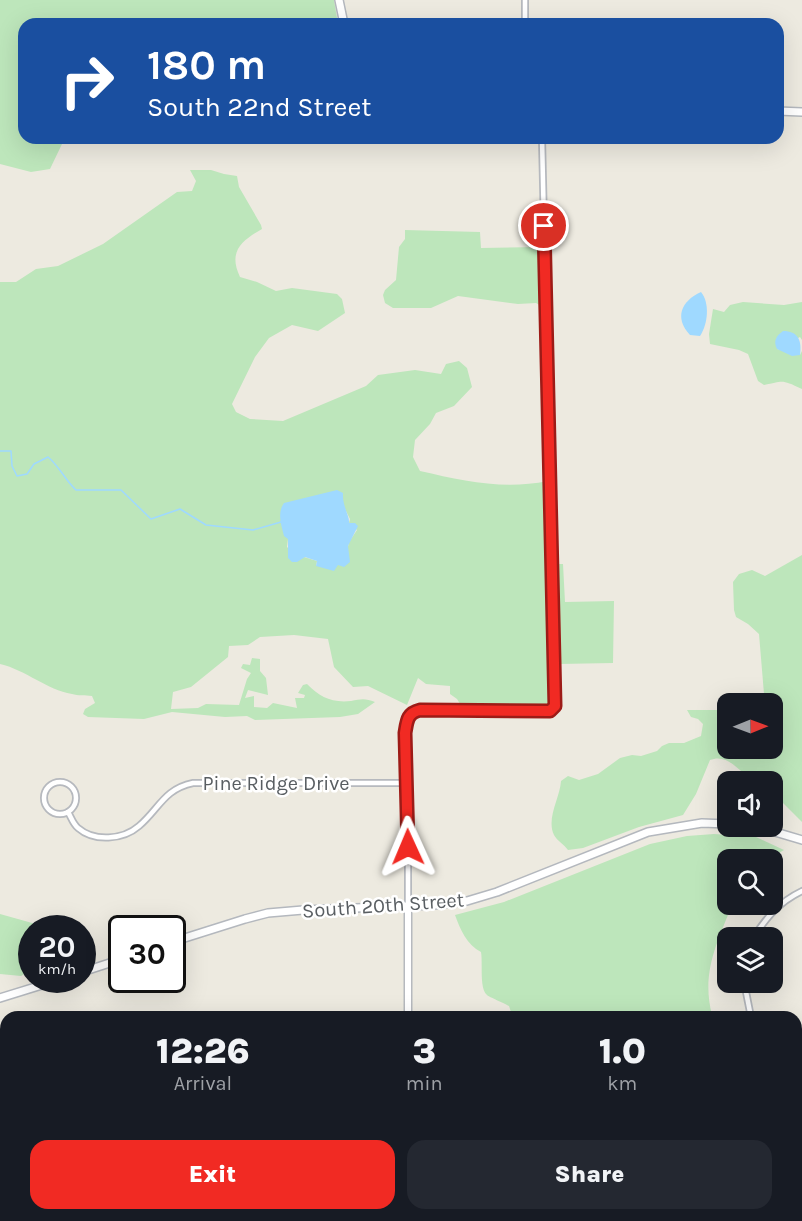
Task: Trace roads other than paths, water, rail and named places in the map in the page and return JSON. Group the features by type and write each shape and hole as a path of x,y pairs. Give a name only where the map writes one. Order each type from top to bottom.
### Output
{"main road":[{"path":"339,0 344,18"},
{"path":"784,111 802,112"},
{"name":"South 20th Street","path":"186,938 268,913 467,901 489,895 648,832 702,823 717,824"},
{"path":"783,834 802,840"},
{"path":"0,998 18,992"}],"street":[{"path":"525,0 525,18"},
{"path":"408,1011 408,783 405,733 407,720 415,711 420,710 550,711 555,706 542,144"},
{"name":"Pine Ridge Drive","path":"62,782 73,790 75,803 68,812 56,814 45,805 46,790 53,784 62,782"},
{"name":"Pine Ridge Drive","path":"68,812 75,826 85,834 105,838 124,834 137,828 173,790 193,783 408,783"},
{"path":"760,927 771,912 802,891"},
{"path":"763,923 768,927"},
{"path":"746,993 750,1011"}],"water":[{"path":"701,292 707,308 705,326 700,336 690,335 682,322 682,311 689,300"},
{"path":"783,331 788,331 798,337 800,355 792,356 777,349 776,339"},
{"path":"337,490 343,493 349,523 355,523 358,526 348,546 350,562 344,567 338,565 334,571 316,566 317,561 305,557 292,562 288,558 288,539 284,536 280,519 284,503"}],"waterway":[{"path":"0,451 11,451 12,466 17,476 27,474 34,464 48,457 76,490 121,490 151,519 180,509 206,525 253,530 281,522"}]}
